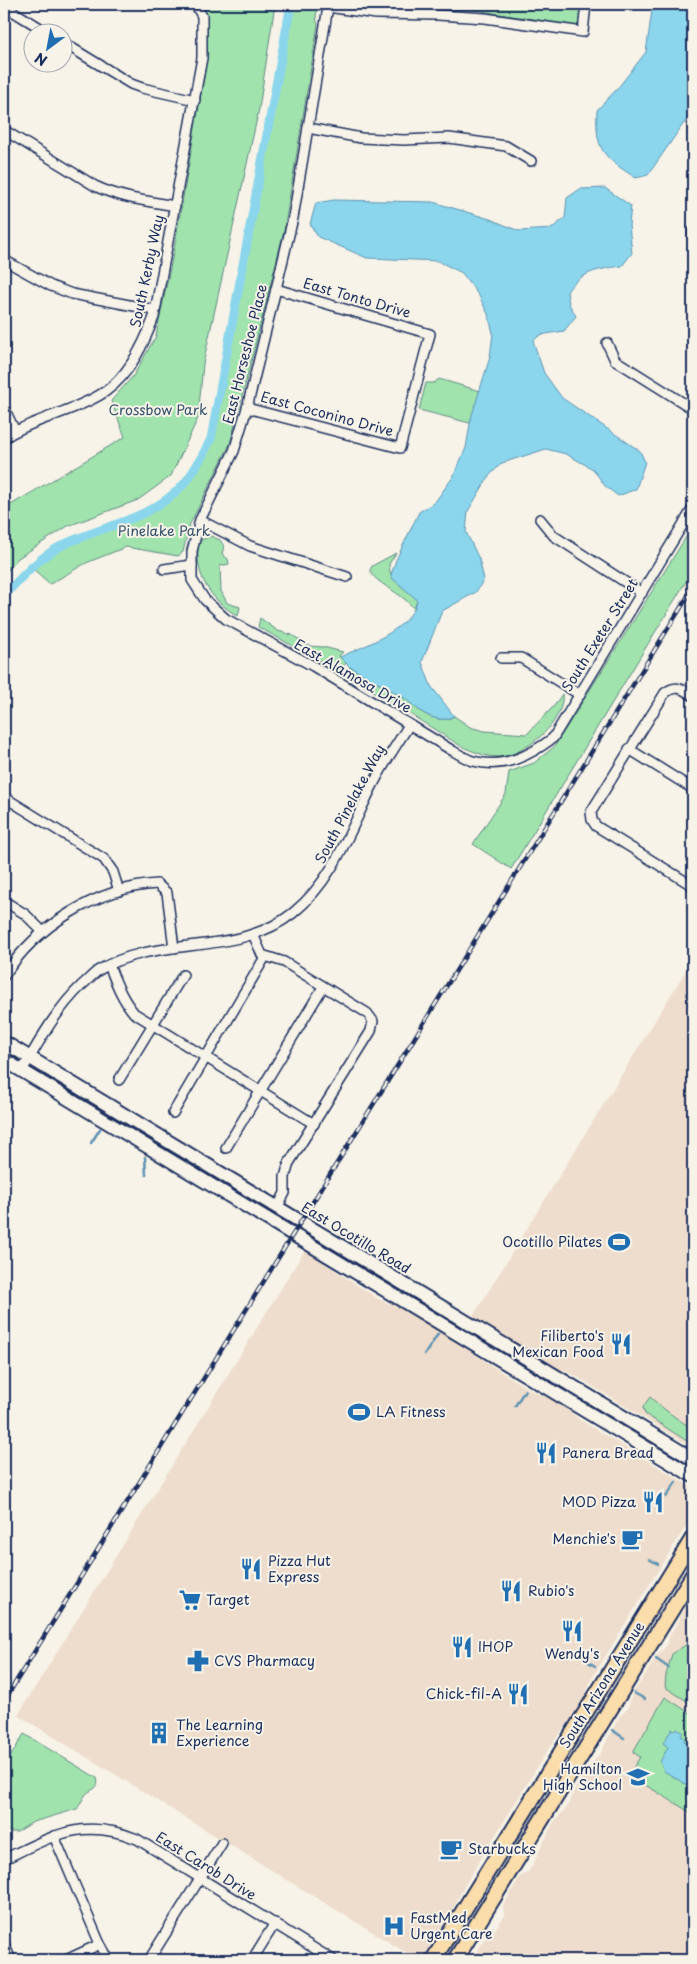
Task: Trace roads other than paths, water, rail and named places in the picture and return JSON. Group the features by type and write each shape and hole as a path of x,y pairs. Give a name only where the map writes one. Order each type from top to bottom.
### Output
{"main road":[{"name":"East Ocotillo Road","path":"4,1042 693,1459"},
{"path":"4,1060 693,1476"},
{"path":"548,1390 556,1377"},
{"name":"South Arizona Avenue","path":"433,1960 693,1538"},
{"name":"South Arizona Avenue","path":"456,1960 693,1575"}],"street":[{"name":"South Kerby Way","path":"4,438 15,430 73,408 106,391 129,368 146,340 155,310 202,58 204,32 202,16 195,4"},
{"name":"East Horseshoe Place","path":"192,580 192,551 200,520 234,451 247,408 293,218 328,7 376,14 485,18 583,32 586,4"},
{"path":"4,6 30,22"},
{"path":"72,48 131,84 195,100"},
{"path":"308,128 361,138 404,140 449,138 506,146 531,162"},
{"path":"4,130 107,192 175,206"},
{"path":"4,260 51,286 72,294 155,310"},
{"name":"East Tonto Drive","path":"276,289 430,334 400,448"},
{"path":"607,343 615,360 693,409"},
{"path":"4,408 15,430"},
{"name":"East Coconino Drive","path":"247,408 400,448"},
{"name":"South Exeter Street","path":"516,760 534,752 553,738 693,508"},
{"path":"540,519 554,536 642,593"},
{"path":"200,520 250,546 347,577"},
{"path":"164,569 192,565"},
{"name":"East Alamosa Drive","path":"192,580 206,600 226,619 313,666 472,761 491,764 516,760"},
{"path":"501,658 521,658 580,695"},
{"path":"693,696 679,687 671,688 665,693 591,812 592,820 596,826 693,886"},
{"name":"South Pinelake Way","path":"22,1071 65,1002 98,970 136,955 238,939 266,930 292,914 310,898 340,855 374,782 409,724"},
{"path":"630,749 693,789"},
{"path":"4,797 104,859 113,872 119,891"},
{"path":"4,976 13,962 43,932 79,908 119,891 151,884 157,884 167,893 174,948"},
{"path":"4,901 25,914 43,932"},
{"path":"253,934 260,953 265,957 280,960 323,986 371,1016 373,1024 371,1031 289,1163 285,1177 285,1193 277,1208"},
{"path":"173,1113 265,957"},
{"path":"109,965 126,1004 134,1013 152,1026 314,1124"},
{"path":"119,1080 183,975"},
{"path":"226,1148 323,986"},
{"name":"East Carob Drive","path":"4,1859 64,1832 86,1829 113,1830 137,1840 333,1960"},
{"path":"54,1836 100,1944 109,1960"},
{"path":"149,1960 222,1842"},
{"path":"252,1960 275,1923"},
{"path":"4,1944 11,1960"},
{"path":"66,1960 100,1944"}],"water":[{"path":"653,4 693,4 693,110 648,175 636,178 603,152 598,135 597,110 617,89 646,52"},
{"path":"605,188 631,206 629,225 632,253 622,266 598,270 584,276 572,285 567,292 569,304 576,316 564,331 540,335 533,341 544,373 562,398 640,451 645,462 636,489 618,496 605,486 593,469 566,454 546,449 502,463 489,476 468,511 466,532 479,559 484,579 476,592 442,611 422,662 431,686 454,716 448,719 441,719 428,716 406,699 350,667 340,657 385,636 396,629 413,611 417,601 391,575 396,560 419,512 435,502 453,477 466,448 471,418 490,357 493,333 488,314 479,296 462,273 438,261 367,258 318,237 310,224 316,203 334,200 433,202 490,219 519,231 551,229 565,218 567,198 580,189"},
{"path":"677,1728 683,1732 681,1736 685,1738 684,1741 693,1747 693,1775 687,1785 664,1771 660,1762 668,1747 663,1743 672,1729 675,1730"}],"waterway":[{"path":"4,596 47,554 81,537 142,514 170,497 183,485 191,474 211,439 291,4"},
{"path":"91,1143 100,1129"},
{"path":"145,1157 146,1175"},
{"path":"425,1354 438,1334"},
{"path":"515,1406 525,1390"},
{"path":"666,1497 676,1482"},
{"path":"649,1559 658,1564"},
{"path":"656,1659 669,1668"},
{"path":"587,1661 595,1666"},
{"path":"634,1693 645,1699"},
{"path":"612,1730 624,1738"}],"railway":[{"path":"4,1701 693,588"}],"place":[{"name":"Ocotillo Pilates","path":"619,1242"},
{"name":"Filiberto's Mexican Food","path":"621,1344"},
{"name":"LA Fitness","path":"359,1412"},
{"name":"Panera Bread","path":"546,1453"},
{"name":"MOD Pizza","path":"653,1502"},
{"name":"Menchie's","path":"632,1539"},
{"name":"Pizza Hut Express","path":"251,1569"},
{"name":"Rubio's","path":"511,1591"},
{"name":"Target","path":"190,1600"},
{"name":"Wendy's","path":"572,1631"},
{"name":"IHOP","path":"462,1647"},
{"name":"CVS Pharmacy","path":"198,1661"},
{"name":"Chick-fil-A","path":"518,1694"},
{"name":"The Learning Experience","path":"159,1733"},
{"name":"Hamilton High School","path":"638,1777"},
{"name":"Starbucks","path":"451,1849"},
{"name":"FastMed Urgent Care","path":"394,1926"}],"park label":[{"name":"Crossbow Park","path":"158,410"},
{"name":"Pinelake Park","path":"164,531"}]}
